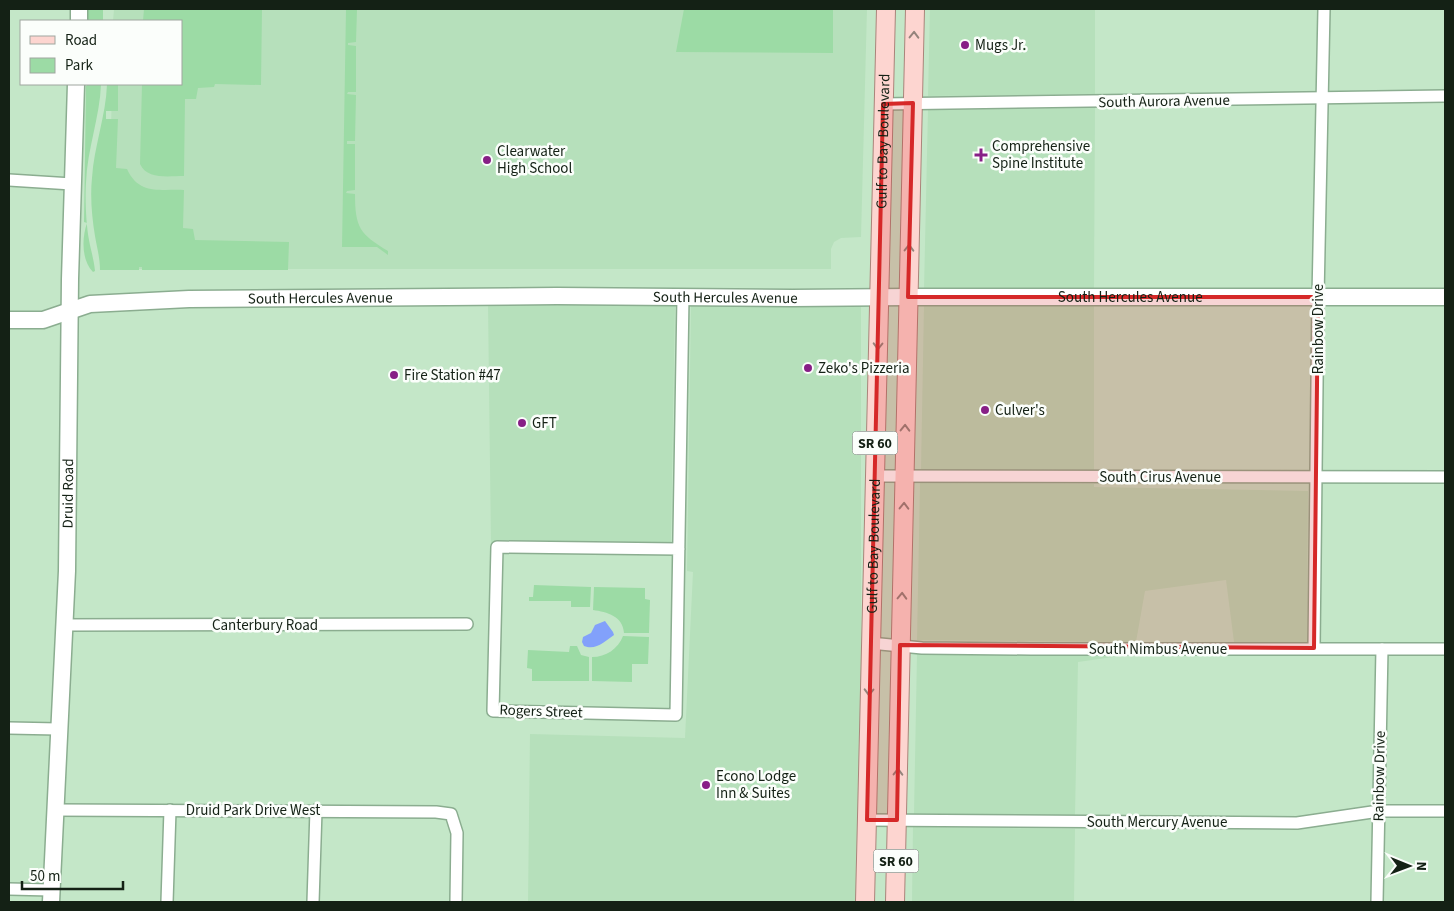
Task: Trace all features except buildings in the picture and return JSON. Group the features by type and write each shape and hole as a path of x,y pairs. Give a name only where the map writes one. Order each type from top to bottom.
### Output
{"main road":[{"name":"Gulf to Bay Boulevard","path":"865,902 886,9"},
{"name":"Gulf to Bay Boulevard","path":"895,902 915,9"}],"street":[{"name":"Rainbow Drive","path":"1314,648 1324,9"},
{"name":"Druid Road","path":"51,896 67,571 72,184 76,85"},
{"name":"South Aurora Avenue","path":"883,104 1445,96"},
{"path":"9,180 72,184"},
{"name":"Rogers Street","path":"679,549 497,547 493,711 676,715 679,549 683,297"},
{"name":"South Hercules Avenue","path":"9,320 43,320 90,304 189,299 1445,297"},
{"name":"South Cirus Avenue","path":"874,476 1445,477"},
{"name":"Canterbury Road","path":"63,625 467,624"},
{"name":"South Nimbus Avenue","path":"870,643 922,648 1445,649"},
{"name":"Rainbow Drive","path":"1377,902 1382,649"},
{"path":"9,728 58,729"},
{"name":"Druid Park Drive West","path":"55,810 316,810 436,812 451,814 457,833 456,902"},
{"path":"167,902 170,810"},
{"path":"313,902 316,810"},
{"name":"South Mercury Avenue","path":"867,820 1297,824 1379,811 1445,811"},
{"path":"9,889 51,896"}],"highlighted area":[{"path":"913,103 908,297 1318,297 1314,648 900,645 897,820 867,820 883,104"}],"shaded area":[{"name":"Clearwater High School","path":"114,9 867,9 861,237 841,238 834,242 831,249 831,269 108,269 112,85 182,85 182,20 113,20"},
{"path":"930,9 1095,9 1095,94 928,96"},
{"path":"1095,108 1094,290 924,290 928,110"},
{"path":"488,304 675,304 671,542 497,540 491,546"},
{"path":"691,304 861,304 861,707 857,902 528,902 530,734 685,738 693,572 687,571"},
{"path":"924,304 1094,304 1094,470 921,469"},
{"path":"920,483 1094,484 1094,487 1308,491 1307,642 1234,642 1226,580 1145,591 1136,642 917,640"},
{"path":"917,654 1120,656 1078,662 1075,815 914,814"},
{"path":"913,827 1075,829 1074,902 912,902"}],"green space":[{"path":"88,9 103,9 103,20 88,20"},
{"path":"144,9 262,9 261,85 215,84 214,87 198,88 196,99 185,99 184,176 153,175 143,169 140,164 142,85 182,85 182,20 143,20"},
{"path":"346,9 357,9 356,42 348,43 348,45 356,46 356,92 348,92 347,94 356,95 355,141 347,141 347,144 355,144 355,190 347,191 346,193 355,194 356,215 361,229 371,240 388,251 388,255 377,247 342,247"},
{"path":"684,9 833,9 833,53 676,52"},
{"path":"101,85 87,170 87,223 84,222 86,86"},
{"path":"107,85 118,85 118,111 106,111 106,119 118,119 116,168 127,169 137,183 144,187 158,190 184,190 183,228 193,229 195,240 289,242 288,270 142,270 142,267 139,267 139,270 100,270 92,215 91,185"},
{"path":"87,223 95,267 93,272 86,261 84,248 84,235"},
{"path":"534,585 591,587 590,607 571,607 571,601 529,601 529,597 533,597"},
{"path":"594,587 645,588 645,599 650,600 649,633 624,633 621,623 613,616 593,610"},
{"path":"623,636 649,637 648,664 632,664 632,682 592,681 592,657 602,656 611,651 618,645"},
{"path":"570,646 577,646 581,655 589,657 589,681 532,681 532,669 527,668 528,650 569,652"}],"water":[{"path":"605,621 614,635 596,646 584,646 582,642 583,637 591,633 595,625"}],"place":[{"name":"Mugs Jr.","path":"965,45"},
{"name":"Comprehensive Spine Institute","path":"981,155"},
{"name":"Clearwater High School","path":"487,160"},
{"name":"Zeko's Pizzeria","path":"808,368"},
{"name":"Fire Station #47","path":"394,375"},
{"name":"Culver's","path":"985,410"},
{"name":"GFT","path":"522,423"},
{"name":"Econo Lodge Inn & Suites","path":"706,785"}]}
